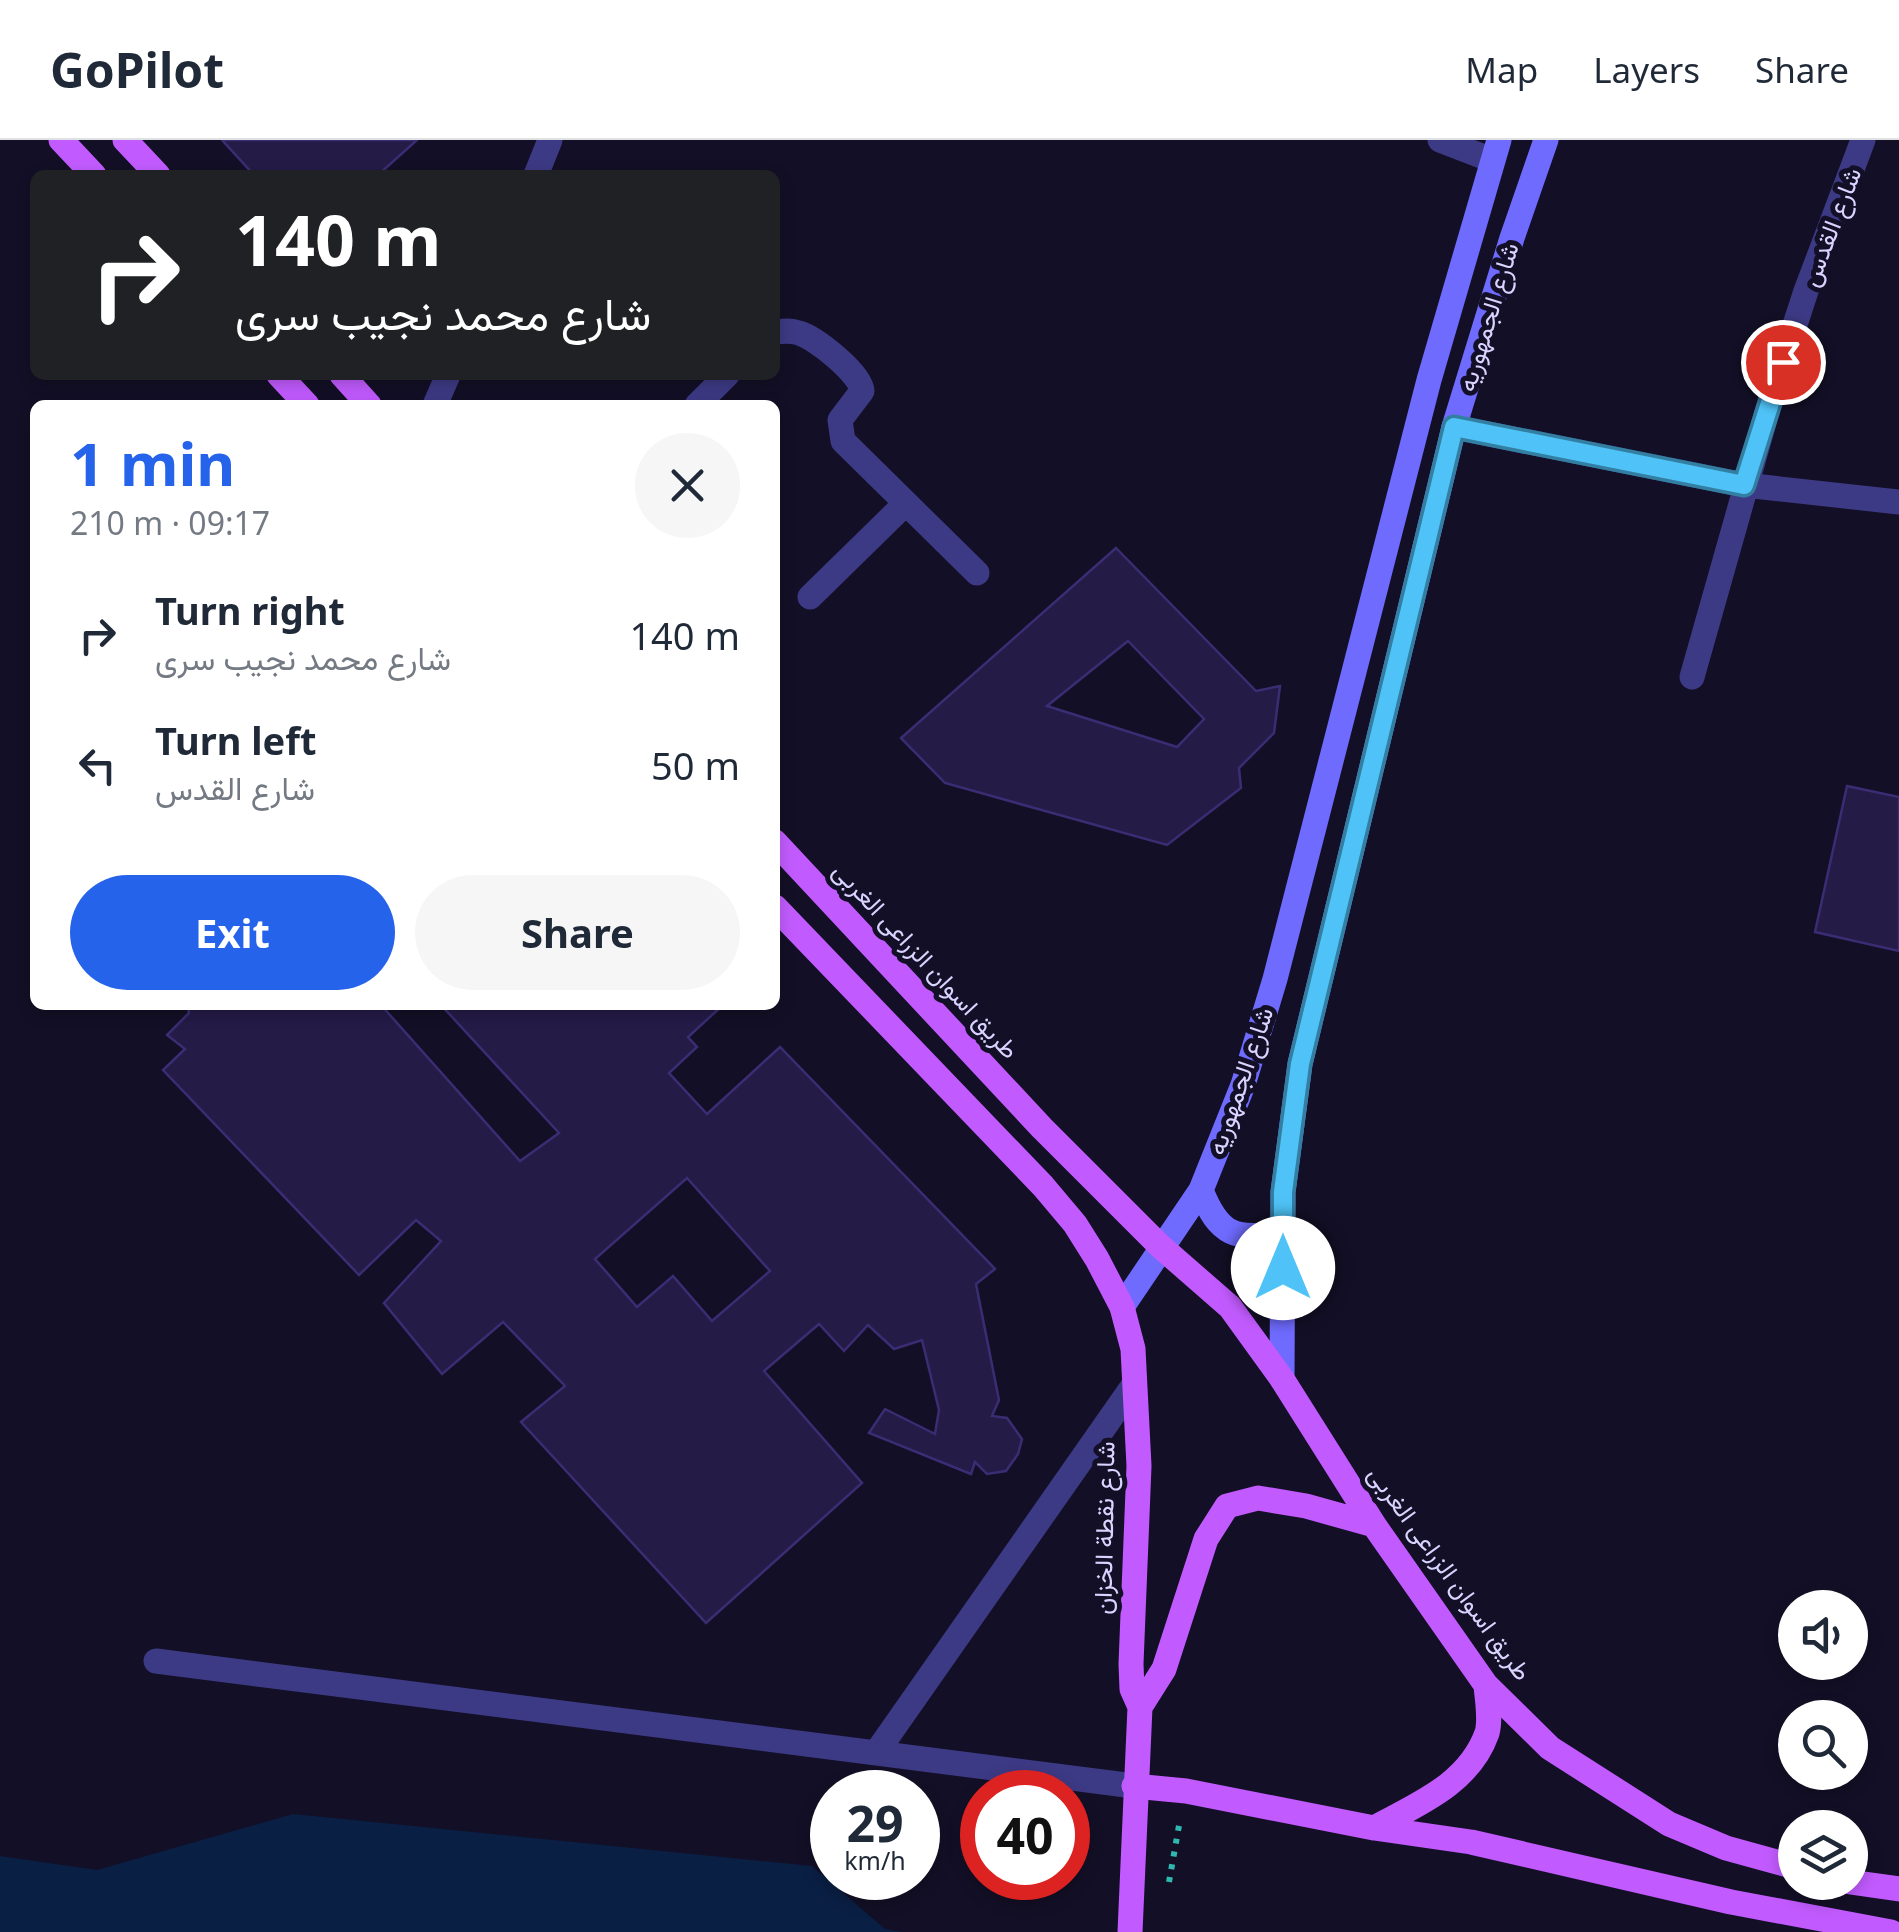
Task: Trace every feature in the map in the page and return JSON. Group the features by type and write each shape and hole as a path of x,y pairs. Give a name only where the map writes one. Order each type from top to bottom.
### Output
{"main road":[{"path":"62,140 89,170"},
{"path":"125,140 153,170"},
{"path":"284,380 302,400"},
{"path":"346,380 364,400"},
{"name":"طريق اسوان الزراعى الغربى","path":"780,847 1042,1128 1160,1246 1230,1307 1282,1380 1374,1525 1486,1685 1550,1748 1670,1824 1726,1848 1778,1862"},
{"path":"780,913 1043,1186 1075,1224 1122,1307"},
{"name":"شارع نقطة الخزان","path":"1122,1307 1133,1348 1138,1466 1131,1664 1132,1690 1140,1708"},
{"name":"شارع نقطة الخزان","path":"1130,1932 1140,1708 1164,1670 1206,1539 1227,1506 1258,1498 1306,1506 1374,1525"},
{"path":"1374,1828 1441,1792 1470,1767 1488,1730 1486,1685"},
{"path":"1134,1786 1186,1790 1374,1828 1470,1842 1730,1902 1892,1932"},
{"path":"1868,1885 1899,1890"}],"street":[{"path":"1440,140 1496,150"},
{"name":"شارع الجمهوريه","path":"1282,1380 1283,1232 1289,1128 1300,1064 1454,427 1546,140"},
{"name":"شارع القدس","path":"1692,677 1744,485 1806,291 1863,140"},
{"name":"شارع الجمهوريه","path":"1122,1307 1200,1190 1243,1084 1434,364 1496,150"},
{"path":"780,331 804,334 858,376 862,391 842,414 840,434 976,573"},
{"path":"702,400 722,380"},
{"path":"1454,427 1744,485 1899,502"},
{"path":"810,597 906,503"},
{"path":"1200,1190 1210,1214 1226,1230 1242,1237 1283,1232"},
{"path":"876,1752 1133,1386"},
{"path":"156,1661 1134,1786"}],"path":[{"path":"1166,1897 1186,1790"}],"water":[{"path":"293,1814 810,1866 810,1900 851,1900 885,1929 902,1932 0,1932 0,1856 97,1870"}],"building":[{"path":"222,140 417,140 384,170 249,170"},
{"path":"1116,548 1256,691 1280,686 1274,733 1239,768 1241,788 1167,845 945,783 901,738","holes":["1128,641 1204,719 1177,747 1047,706"]},
{"path":"1847,786 1899,797 1899,951 1815,932"},
{"path":"189,1010 385,1010 520,1161 559,1133 446,1010 718,1010 688,1037 697,1047 669,1073 707,1114 780,1047 995,1269 976,1284 999,1400 992,1416 1007,1418 1022,1439 1018,1454 1006,1471 987,1474 975,1462 971,1474 869,1433 885,1409 935,1434 939,1410 922,1340 894,1349 868,1325 844,1351 819,1324 764,1371 862,1483 706,1623 521,1422 565,1386 503,1322 442,1374 384,1303 441,1241 416,1220 359,1275 163,1070 185,1049 167,1035","holes":["687,1178 770,1271 712,1321 673,1276 637,1307 595,1259"]}],"route":[{"path":"1283,1268 1283,1192 1300,1064 1454,427 1744,485 1783,362"}]}
